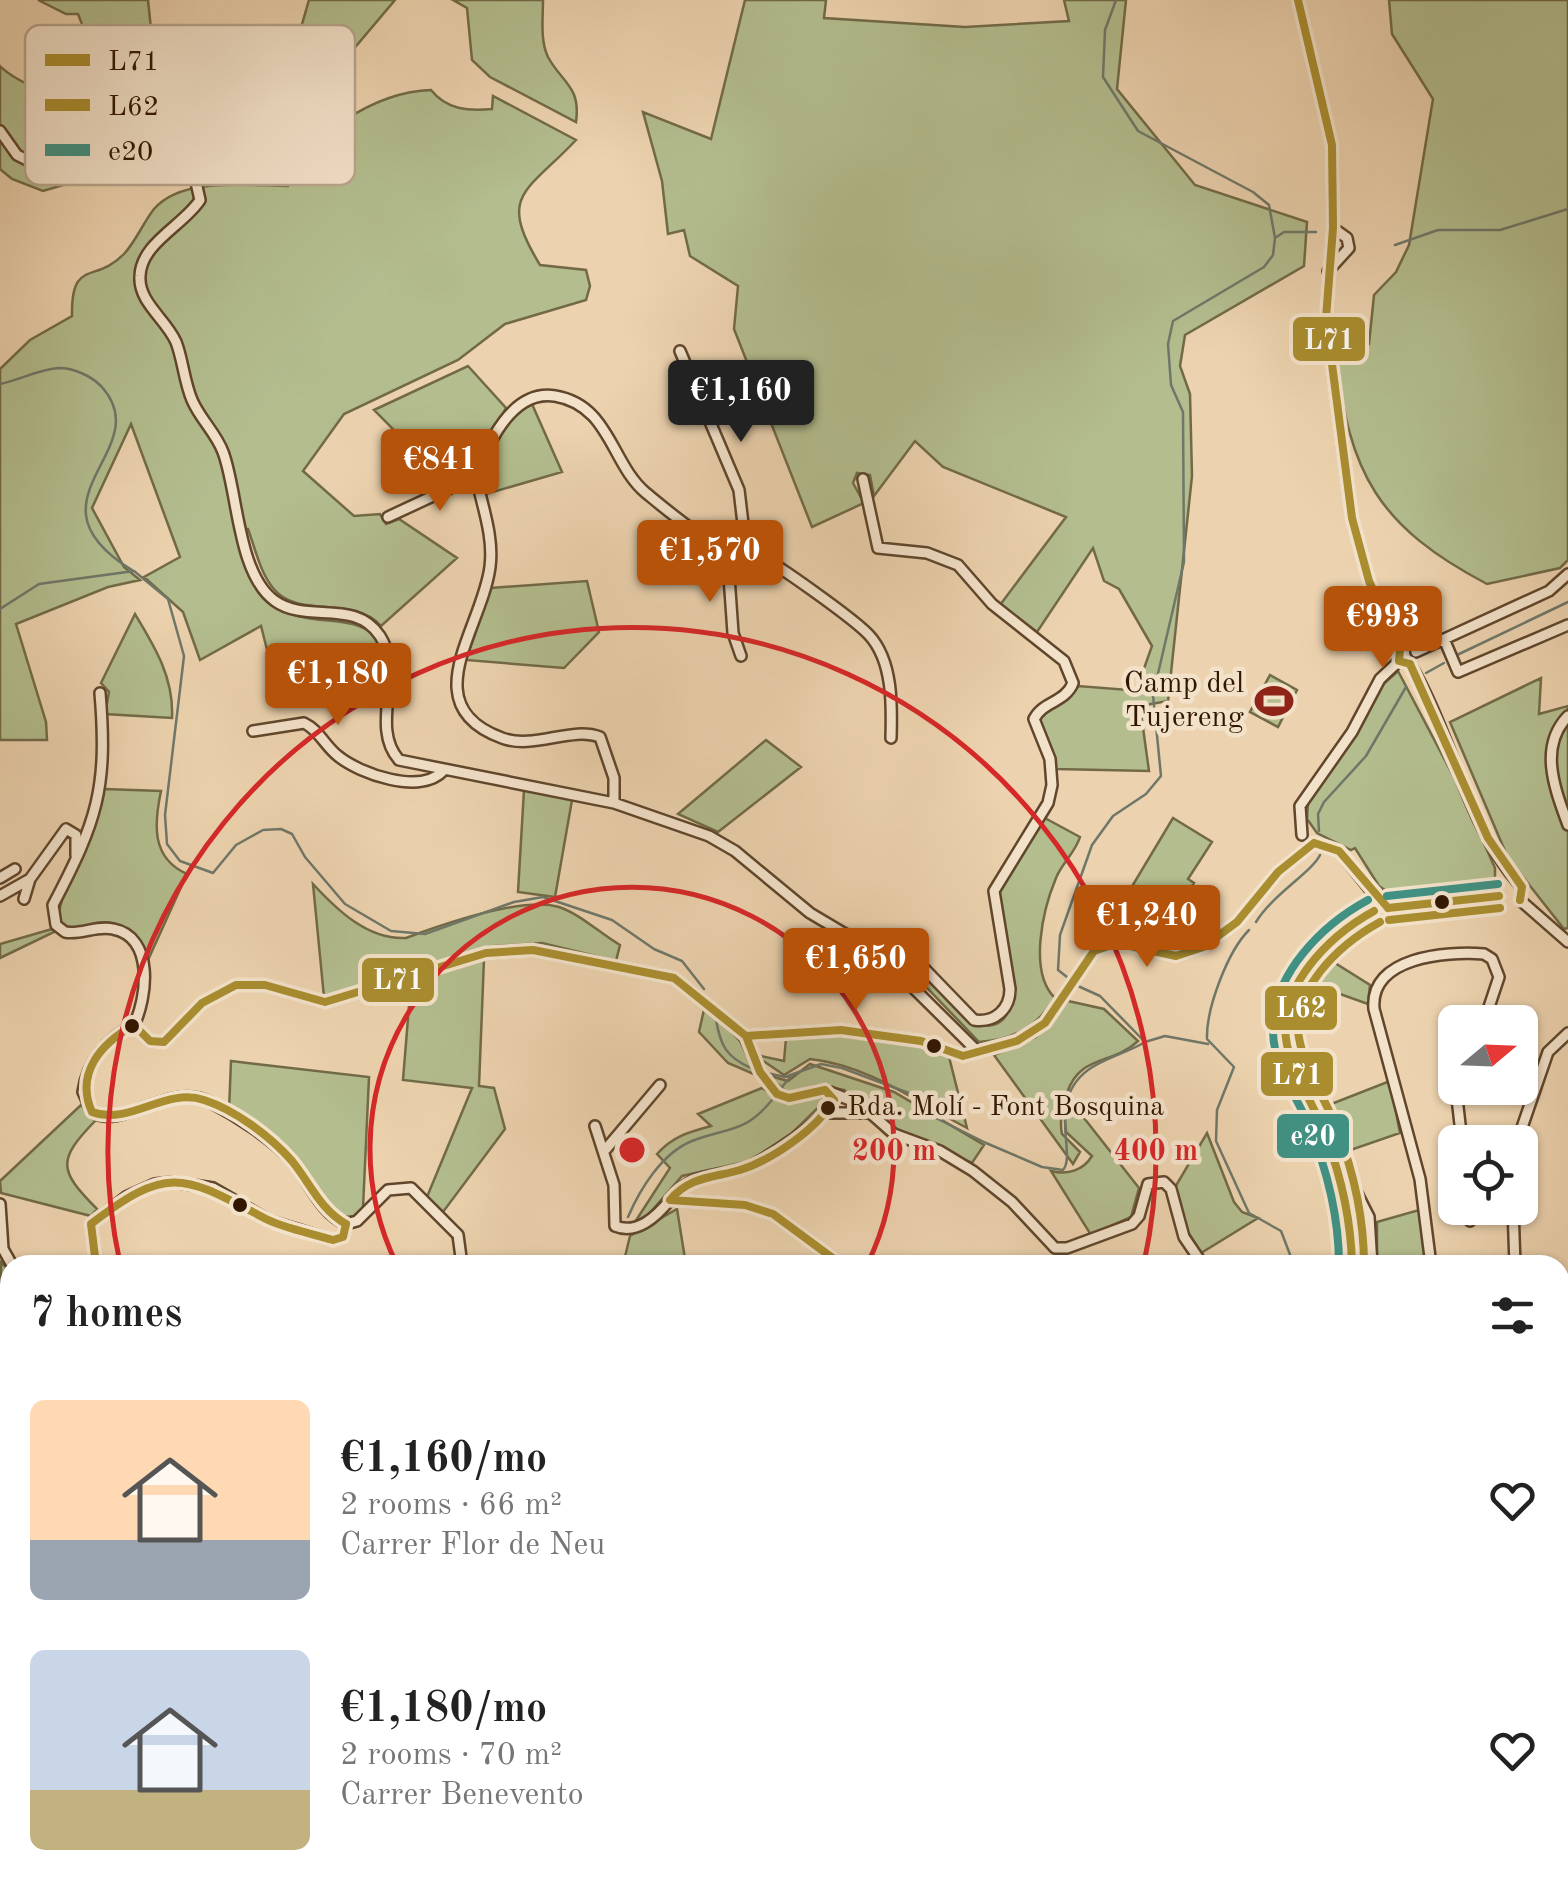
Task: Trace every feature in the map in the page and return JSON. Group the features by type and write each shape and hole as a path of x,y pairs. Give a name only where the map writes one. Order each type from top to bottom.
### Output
{"main road":[{"path":"1352,1255 1350,1218 1328,1143 1292,1056 1286,1023 1300,984 1322,952 1337,934 1380,906"}],"street":[{"path":"1298,0 1330,134 1333,228 1327,330 1356,535 1376,599 1400,648 1399,660 1374,688 1352,732 1300,806 1302,835 1298,842 1308,850 1314,843"},
{"path":"0,131 17,155 25,159"},
{"path":"197,185 200,200 148,254 140,285 176,342 190,395 223,452 243,541 261,583 276,602 359,616 370,624 389,658 387,730 394,756 408,765 614,803 670,819 728,846 810,914 870,946 976,1051"},
{"path":"1328,270 1350,248 1348,238 1333,228"},
{"path":"680,351 739,490 746,549"},
{"path":"388,517 476,476 514,409 527,400 557,396 582,408 603,426 640,487 727,548 746,549 780,568 875,642 888,681 891,738"},
{"path":"476,476 489,534 490,566 478,616 456,674 457,698 470,718 504,739 600,738 614,778 614,803"},
{"path":"863,479 878,548 935,555 958,565 992,604 1064,661 1073,684 1068,694 1039,709 1034,718 1052,764 1050,797 994,891 1010,989 1007,1004 992,1018 974,1020 916,961 905,959 894,966"},
{"path":"727,548 733,633 740,656"},
{"path":"1410,664 1416,652 1549,591 1568,574"},
{"path":"1444,639 1458,672 1568,625"},
{"path":"1400,648 1409,646 1416,652"},
{"path":"1399,660 1410,664 1511,880 1522,887 1520,900"},
{"path":"100,693 100,796 75,864 53,906 54,920 65,932 111,928 130,940 144,965 146,981 134,1025 111,1040 91,1064 83,1092 92,1112 112,1116 157,1101 189,1096 210,1102 276,1145 327,1209 346,1224"},
{"path":"1568,716 1551,746 1568,824"},
{"path":"253,730 302,722 312,726 341,758 382,776 434,779 443,771"},
{"path":"24,899 30,879 66,828 76,835 75,864"},
{"path":"1302,835 1311,836 1314,843"},
{"path":"1314,843 1335,847 1380,906 1499,896 1508,904 1520,900"},
{"path":"746,1036 826,1029 921,1041 963,1056 1035,1031 1054,1012 1086,958 1102,946 1117,943 1176,956 1221,937 1302,848"},
{"path":"0,878 15,869"},
{"path":"0,896 30,879"},
{"path":"1499,896 1501,884 1511,880"},
{"path":"1520,900 1568,942"},
{"path":"134,1025 150,1041 164,1042 202,1003 236,985 266,985 324,1002 486,952 534,950 674,978 746,1036 760,1072 777,1094 789,1098 830,1092 860,1104 894,1134 940,1151 973,1170 1059,1249 1132,1224 1139,1216 1148,1184 1164,1182 1173,1196 1184,1237 1196,1255"},
{"path":"1429,1255 1420,1179 1374,1009 1376,988 1382,976 1399,966 1484,954 1494,962 1499,978 1490,1005"},
{"path":"1523,1125 1548,1052 1568,1032"},
{"path":"606,1150 660,1085"},
{"path":"594,1126 606,1150 614,1185 612,1220 617,1228 642,1224 689,1180 754,1164 826,1113 834,1104 830,1092"},
{"path":"826,1113 856,1110 872,1117"},
{"path":"1328,1143 1369,1217 1371,1255"},
{"path":"95,1255 91,1224 107,1208 155,1184 213,1188 270,1221 333,1240 342,1237 346,1224"},
{"path":"346,1224 357,1221 388,1190 411,1188 458,1235 461,1255"},
{"path":"670,1200 745,1205 773,1214 828,1255"},
{"path":"0,1204 7,1255"},
{"path":"1513,1225 1514,1255"},
{"path":"467,1897 482,1897"}],"green space":[{"path":"38,0 148,0 151,25 82,25 78,14 66,14"},
{"path":"309,0 395,0 355,47 355,25 302,25"},
{"path":"453,0 543,0 545,51 573,92 576,122 490,77 472,60 467,8"},
{"path":"745,0 826,0 824,18 965,27 1069,21 1064,0 1126,0 1117,89 1195,185 1307,222 1304,266 1185,335 1180,366 1190,394 1192,476 1168,701 1140,706 1149,771 1056,769 1038,721 1078,686 1141,691 1141,677 1152,646 1119,589 1104,581 1093,548 1037,632 1000,605 1066,517 943,467 915,441 874,496 870,475 857,473 853,483 864,503 812,527 734,329 738,286 690,256 684,230 668,234 662,181 643,112 711,139"},
{"path":"1389,0 1568,0 1568,560 1560,568 1487,584 1450,563 1395,518 1376,493 1349,432 1336,353 1369,344 1374,295 1396,272 1409,245 1433,99 1392,34"},
{"path":"0,66 25,83 25,184 0,169"},
{"path":"431,90 444,102 466,109 492,109 493,96 576,140 531,184 519,208 520,223 540,265 586,270 590,286 586,300 505,324 458,360 344,414 303,471 354,516 380,514 386,524 399,519 457,558 381,626 355,611 311,606 284,598 265,575 248,529 235,529 253,581 272,605 313,619 352,624 367,630 378,642 383,663 382,696 279,697 261,626 200,660 183,612 144,577 180,557 131,424 92,508 124,567 140,580 108,587 16,624 46,722 47,740 0,740 0,369 30,340 72,316 80,279 124,254 154,209 166,199 181,191 217,185 355,185 355,114 410,92"},
{"path":"28,185 63,185 43,191"},
{"path":"468,366 506,408 476,464 447,484 374,410"},
{"path":"532,404 562,472 486,494 487,469 497,443 512,419"},
{"path":"587,581 599,632 564,668 466,660 491,588"},
{"path":"1419,606 1432,636 1414,644 1405,642 1390,620"},
{"path":"135,614 166,676 172,718 105,714 109,692 101,683"},
{"path":"1398,671 1457,783 1495,868 1495,877 1485,889 1394,896 1379,886 1355,848 1351,850 1317,833 1307,819 1308,802 1352,741 1379,688"},
{"name":"Camp del Tujereng","path":"1270,675 1297,690 1278,727 1250,712"},
{"path":"1541,678 1539,714 1568,706 1568,928 1564,929 1508,858 1450,722"},
{"path":"766,740 801,767 718,832 678,814"},
{"path":"104,789 161,791 157,828 161,849 175,867 187,874 148,960 127,931 106,926 70,929 59,922 64,892 95,824"},
{"path":"524,790 572,800 555,897 518,892"},
{"path":"1043,817 1080,837 1056,878 1040,940 1042,973 1055,998 1023,1030 979,1042 908,968 915,966 972,1024 994,1025 1006,1015 1011,976 1000,891 1012,863"},
{"path":"1173,818 1212,842 1188,879 1194,883 1163,935 1119,908"},
{"path":"313,884 354,921 392,937 406,938 504,909 544,905 567,910 620,945 616,961 542,943 495,946 324,997"},
{"path":"52,929 54,932 0,958 0,944"},
{"path":"1327,958 1370,985 1368,1004 1309,983"},
{"path":"484,959 479,1086 494,1088 505,1129 443,1212 427,1197 472,1088 403,1080 411,981"},
{"path":"1068,1001 1104,1009 1138,1041 1089,1066 1073,1081 1061,1123 1062,1134 1080,1152 1073,1164 994,1055 1036,1037"},
{"path":"705,1005 740,1041 756,1075 728,1063 699,1032"},
{"path":"821,1033 917,1045 949,1057 967,1128 892,1086 852,1069 810,1059 784,1075 762,1060 761,1056 784,1061 786,1038"},
{"path":"231,1061 369,1077 363,1208 354,1216 337,1212 273,1142 229,1111"},
{"path":"810,1064 894,1092 984,1145 972,1163 890,1126 844,1090 818,1085 788,1093 767,1075 788,1081"},
{"path":"1390,1081 1400,1133 1342,1153 1321,1108"},
{"path":"762,1088 785,1103 820,1095 825,1101 792,1133 750,1161 682,1176 649,1214 635,1222 670,1168 657,1154 675,1139 711,1126 698,1114"},
{"path":"1073,1104 1139,1188 1131,1217 1091,1235 1051,1171 1074,1171 1092,1156 1066,1132 1065,1120"},
{"path":"81,1105 96,1120 74,1145 67,1165 75,1184 97,1209 91,1216 1,1193 0,1181"},
{"path":"1207,1133 1234,1202 1242,1212 1258,1218 1201,1253 1186,1229 1174,1189"},
{"path":"677,1209 684,1255 625,1255 630,1236"},
{"path":"1419,1210 1425,1255 1377,1255 1377,1222"}],"waterway":[{"path":"1116,0 1105,30 1103,77 1138,131 1253,192 1269,205 1275,238"},
{"path":"1395,245 1438,230 1500,230 1568,209"},
{"path":"1067,977 1058,970 1060,935 1092,845 1113,816 1146,794 1161,776 1153,695 1184,562 1183,412 1171,385 1168,344 1173,321 1264,267 1273,255 1275,238 1284,232 1316,232"},
{"path":"0,384 59,368 82,373 101,386 115,409 115,432 87,497 87,520 100,544 132,570"},
{"path":"0,609 39,584 134,571 168,599 184,656 165,815 167,844 180,861 213,873 236,845 263,830 281,829 292,834 305,857 345,904 391,931 425,934 514,902 543,897 612,920 654,949 682,961 704,989"},
{"path":"1457,655 1568,602"},
{"path":"1426,673 1444,663"},
{"path":"1319,831 1318,814 1324,802 1366,756 1406,687"},
{"path":"1256,922 1320,855"},
{"path":"1249,930 1226,966 1208,1026 1207,1039 1234,1067 1217,1110 1216,1141 1249,1213 1281,1231 1290,1255"},
{"path":"1078,986 1100,996 1145,1042 1165,1036 1208,1044"},
{"path":"716,1019 726,1049 751,1068"},
{"path":"767,1073 785,1077 821,1064 842,1068 914,1095 934,1117 986,1143 1042,1167 1063,1170 1067,1152 1065,1111 1075,1083 1094,1066 1145,1042"},
{"path":"781,1088 793,1074"},
{"path":"628,1217 646,1184 671,1154 692,1141 744,1124 772,1100"}],"transit line":[{"name":"L71","path":"1298,0 1332,145 1333,228 1326,318 1352,518 1369,581 1400,649 1399,661 1410,664"},
{"name":"L71","path":"1410,664 1488,838 1522,887 1520,900"},
{"name":"L71","path":"1314,843 1339,851 1388,908"},
{"name":"L71","path":"746,1036 841,1030 921,1041 963,1056 1017,1041 1045,1023 1094,951 1117,943 1176,956 1203,947 1237,922 1278,872 1314,843"},
{"name":"e20","path":"1387,896 1498,884"},
{"name":"L71","path":"1388,908 1499,896"},
{"name":"e20","path":"1338,1255 1326,1175 1308,1123 1281,1067 1273,1031 1275,1010 1290,971 1317,937 1368,900"},
{"name":"L62","path":"1389,920 1500,908"},
{"name":"L71","path":"1351,1255 1348,1216 1337,1169 1290,1057 1285,1024 1297,984 1309,966 1340,934 1374,911"},
{"name":"L62","path":"1363,1255 1353,1179 1337,1129 1303,1054 1298,1024 1301,1006 1320,972 1349,943 1380,922"},
{"name":"L71","path":"134,1025 150,1041 164,1042 202,1003 236,985 265,985 325,1002 486,953 533,950 674,978 746,1036 760,1072 777,1094 789,1098 825,1090 834,1100 817,1122 779,1151 740,1170 694,1182 670,1200 745,1205 773,1214 828,1255"},
{"name":"L71","path":"134,1025 111,1041 94,1061 87,1085 92,1112 120,1114 190,1097 216,1104 273,1142 322,1203 346,1224"},
{"name":"L71","path":"95,1255 91,1224 140,1191 159,1184 195,1186 274,1222 333,1240 343,1237 346,1224"}],"place":[{"name":"Camp del Tujereng","path":"1274,701"},
{"name":"Rda. Molí - Font Bosquina","path":"828,1108"}]}
